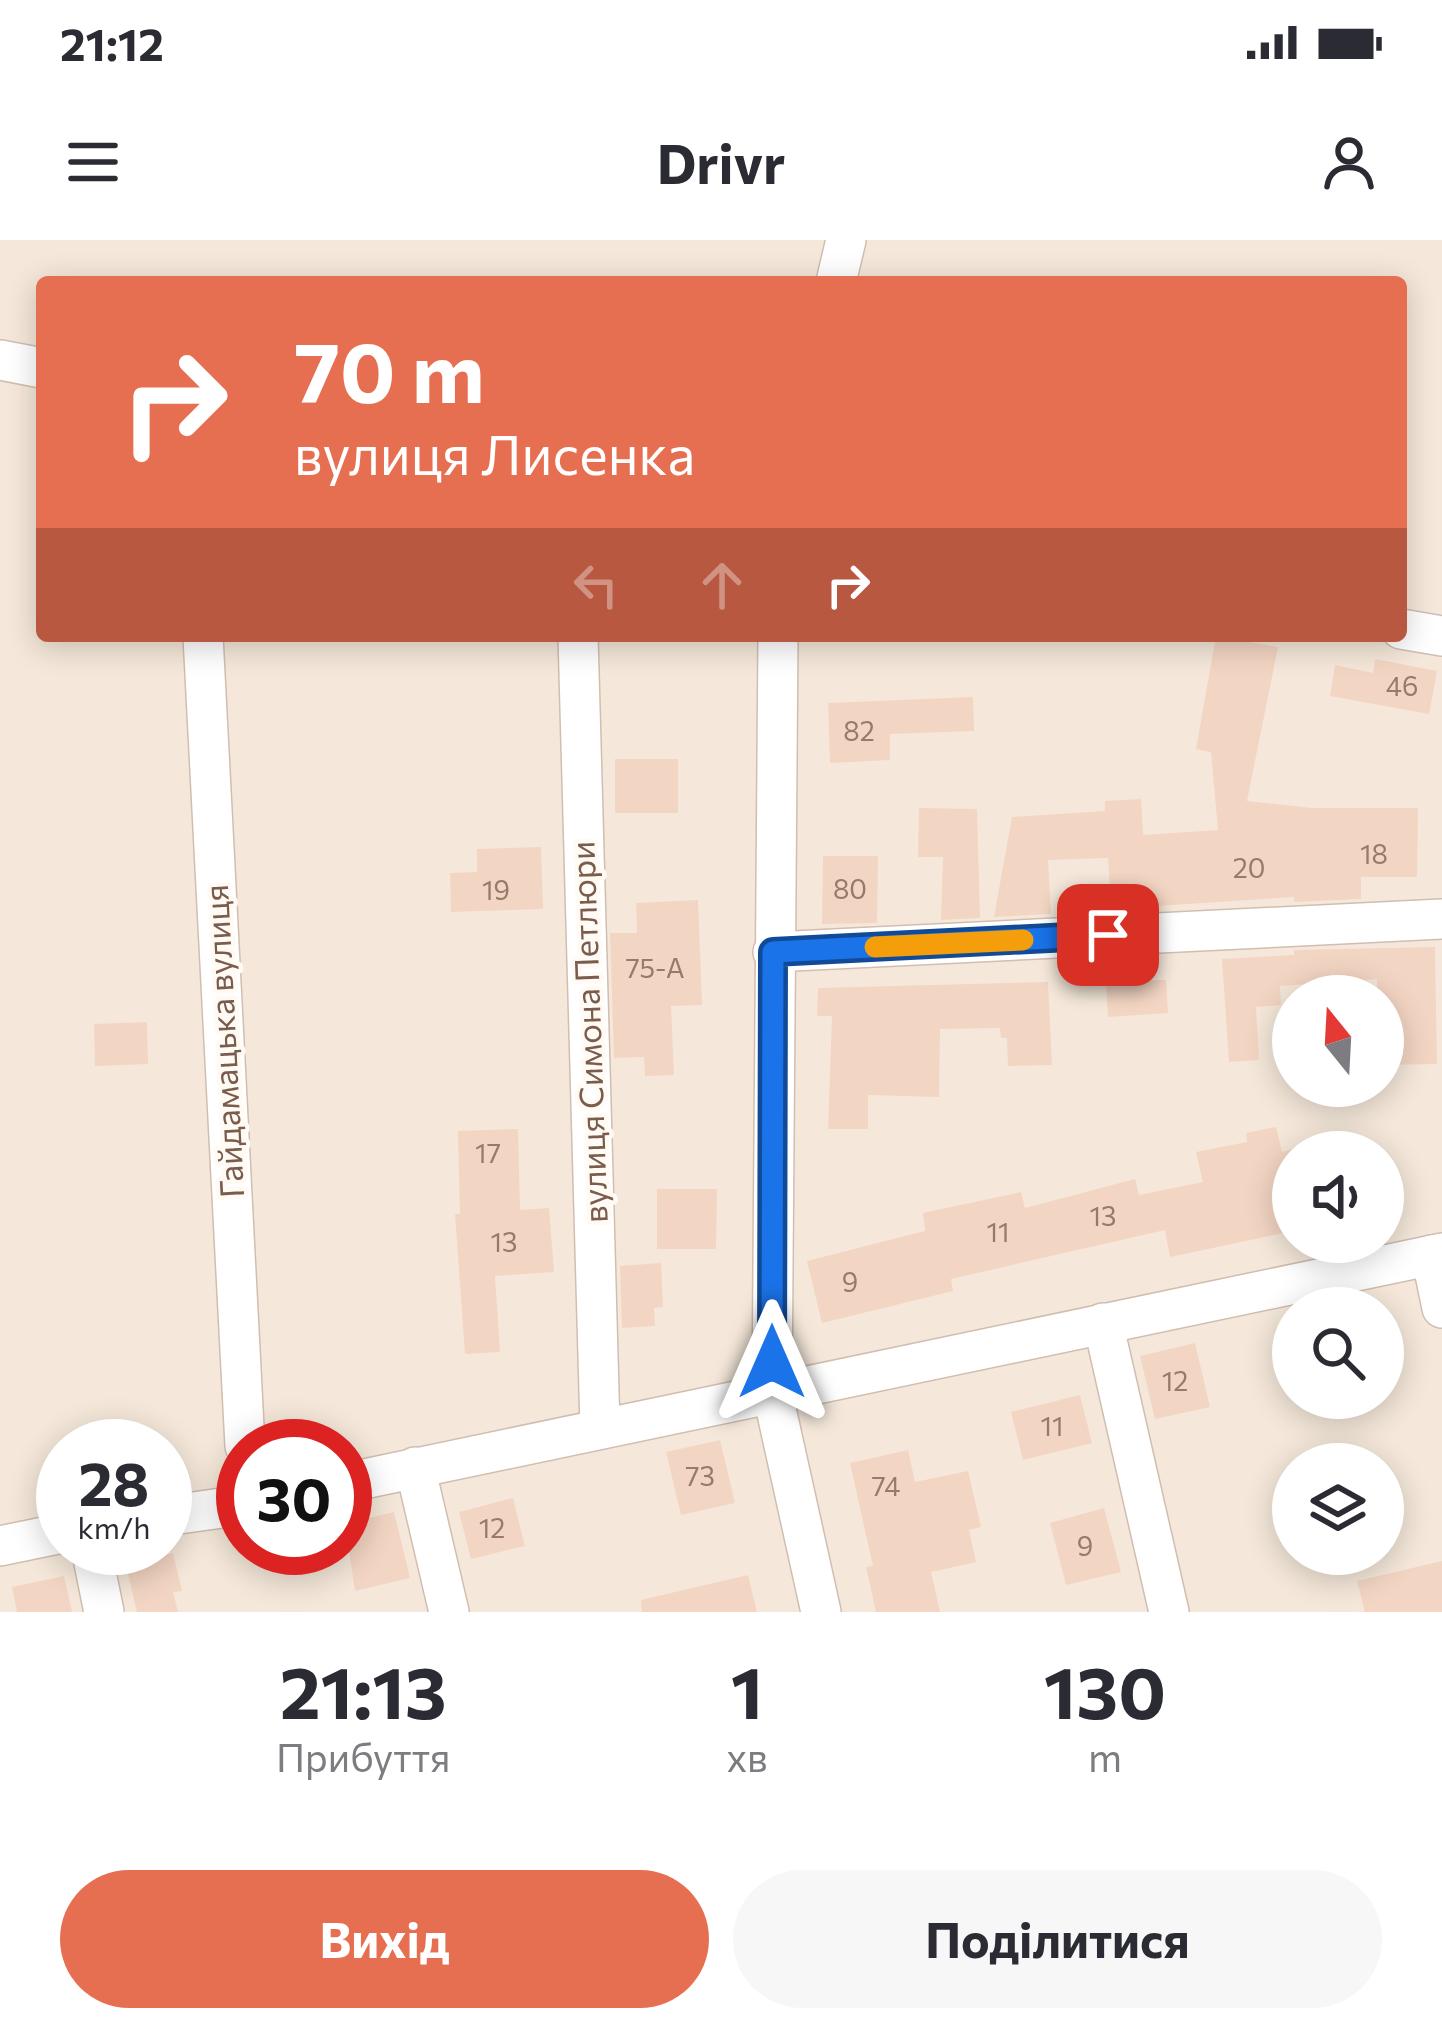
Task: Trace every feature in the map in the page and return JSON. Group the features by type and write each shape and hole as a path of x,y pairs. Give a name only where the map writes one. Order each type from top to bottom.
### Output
{"street":[{"path":"837,276 846,240"},
{"path":"0,360 36,367"},
{"path":"1407,629 1442,636"},
{"name":"Гайдамацька вулиця","path":"203,642 244,1419"},
{"name":"вулиця Симона Петлюри","path":"578,642 600,1428"},
{"path":"778,642 772,1391 821,1612"},
{"path":"773,952 1442,919"},
{"path":"372,1477 1436,1254 1442,1308"},
{"path":"1103,1322 1169,1612"},
{"path":"416,1468 449,1612"},
{"path":"0,1546 36,1539"},
{"path":"96,1575 104,1612"}],"shaded area":[{"path":"0,240 1442,240 1442,1612 0,1612"}],"building":[{"path":"1215,642 1278,647 1247,801 1312,808 1418,808 1417,877 1361,877 1361,899 1294,902 1294,897 1111,909 1108,858 1048,860 1051,914 994,917 1012,817 1105,811 1105,801 1141,799 1143,835 1218,830 1211,752 1196,749"},
{"path":"1375,659 1437,671 1429,714 1330,696 1335,665 1373,673"},
{"path":"973,697 974,731 890,734 890,760 830,763 828,703"},
{"path":"615,759 678,759 678,813 615,813"},
{"path":"919,808 977,809 980,918 941,920 943,857 918,857"},
{"path":"541,847 543,909 451,912 450,873 477,872 477,849"},
{"path":"823,856 878,856 877,923 822,924"},
{"path":"698,900 702,1005 671,1006 674,1075 645,1076 644,1057 614,1058 610,933 637,933 636,903"},
{"path":"1435,947 1437,1064 1404,1065 1404,975 1272,975 1272,1006 1256,1007 1259,1060 1229,1062 1222,959 1294,955 1294,950"},
{"path":"1166,980 1168,1013 1108,1017 1106,981"},
{"path":"1048,982 1052,1065 1008,1066 1007,1038 1001,1038 1000,1028 940,1029 939,1097 868,1095 868,1129 828,1129 832,1016 817,1016 818,988"},
{"path":"147,1022 148,1064 95,1066 94,1024"},
{"path":"1276,1127 1272,1131 1272,1235 1170,1257 1165,1230 951,1279 953,1291 822,1323 807,1261 925,1231 923,1213 1021,1192 1025,1208 1135,1179 1139,1195 1203,1182 1196,1152 1247,1142 1246,1133"},
{"path":"518,1129 520,1210 549,1208 554,1272 495,1276 500,1352 465,1354 455,1214 460,1214 458,1131"},
{"path":"657,1189 717,1189 716,1249 657,1249"},
{"path":"661,1263 663,1307 654,1308 655,1326 622,1328 620,1266"},
{"path":"1195,1343 1210,1407 1155,1419 1140,1356"},
{"path":"1080,1395 1092,1443 1023,1460 1011,1412"},
{"path":"720,1440 735,1503 681,1515 666,1452"},
{"path":"908,1450 915,1482 968,1471 981,1527 969,1530 976,1562 931,1572 940,1612 876,1612 866,1567 873,1566 850,1463"},
{"path":"513,1498 525,1546 471,1559 459,1512"},
{"path":"1104,1508 1121,1572 1066,1585 1050,1523"},
{"path":"394,1512 410,1578 355,1591 353,1575 372,1575 372,1517"},
{"path":"1442,1561 1442,1612 1365,1612 1357,1581 1404,1575 1404,1570"},
{"path":"128,1575 178,1575 182,1591 173,1592 178,1612 137,1612"},
{"path":"748,1575 757,1612 642,1612 641,1600"},
{"path":"64,1576 72,1612 17,1612 12,1587"}],"slow traffic":[{"path":"875,947 1023,940"}],"route":[{"path":"772,1362 773,952 1108,935"}]}
